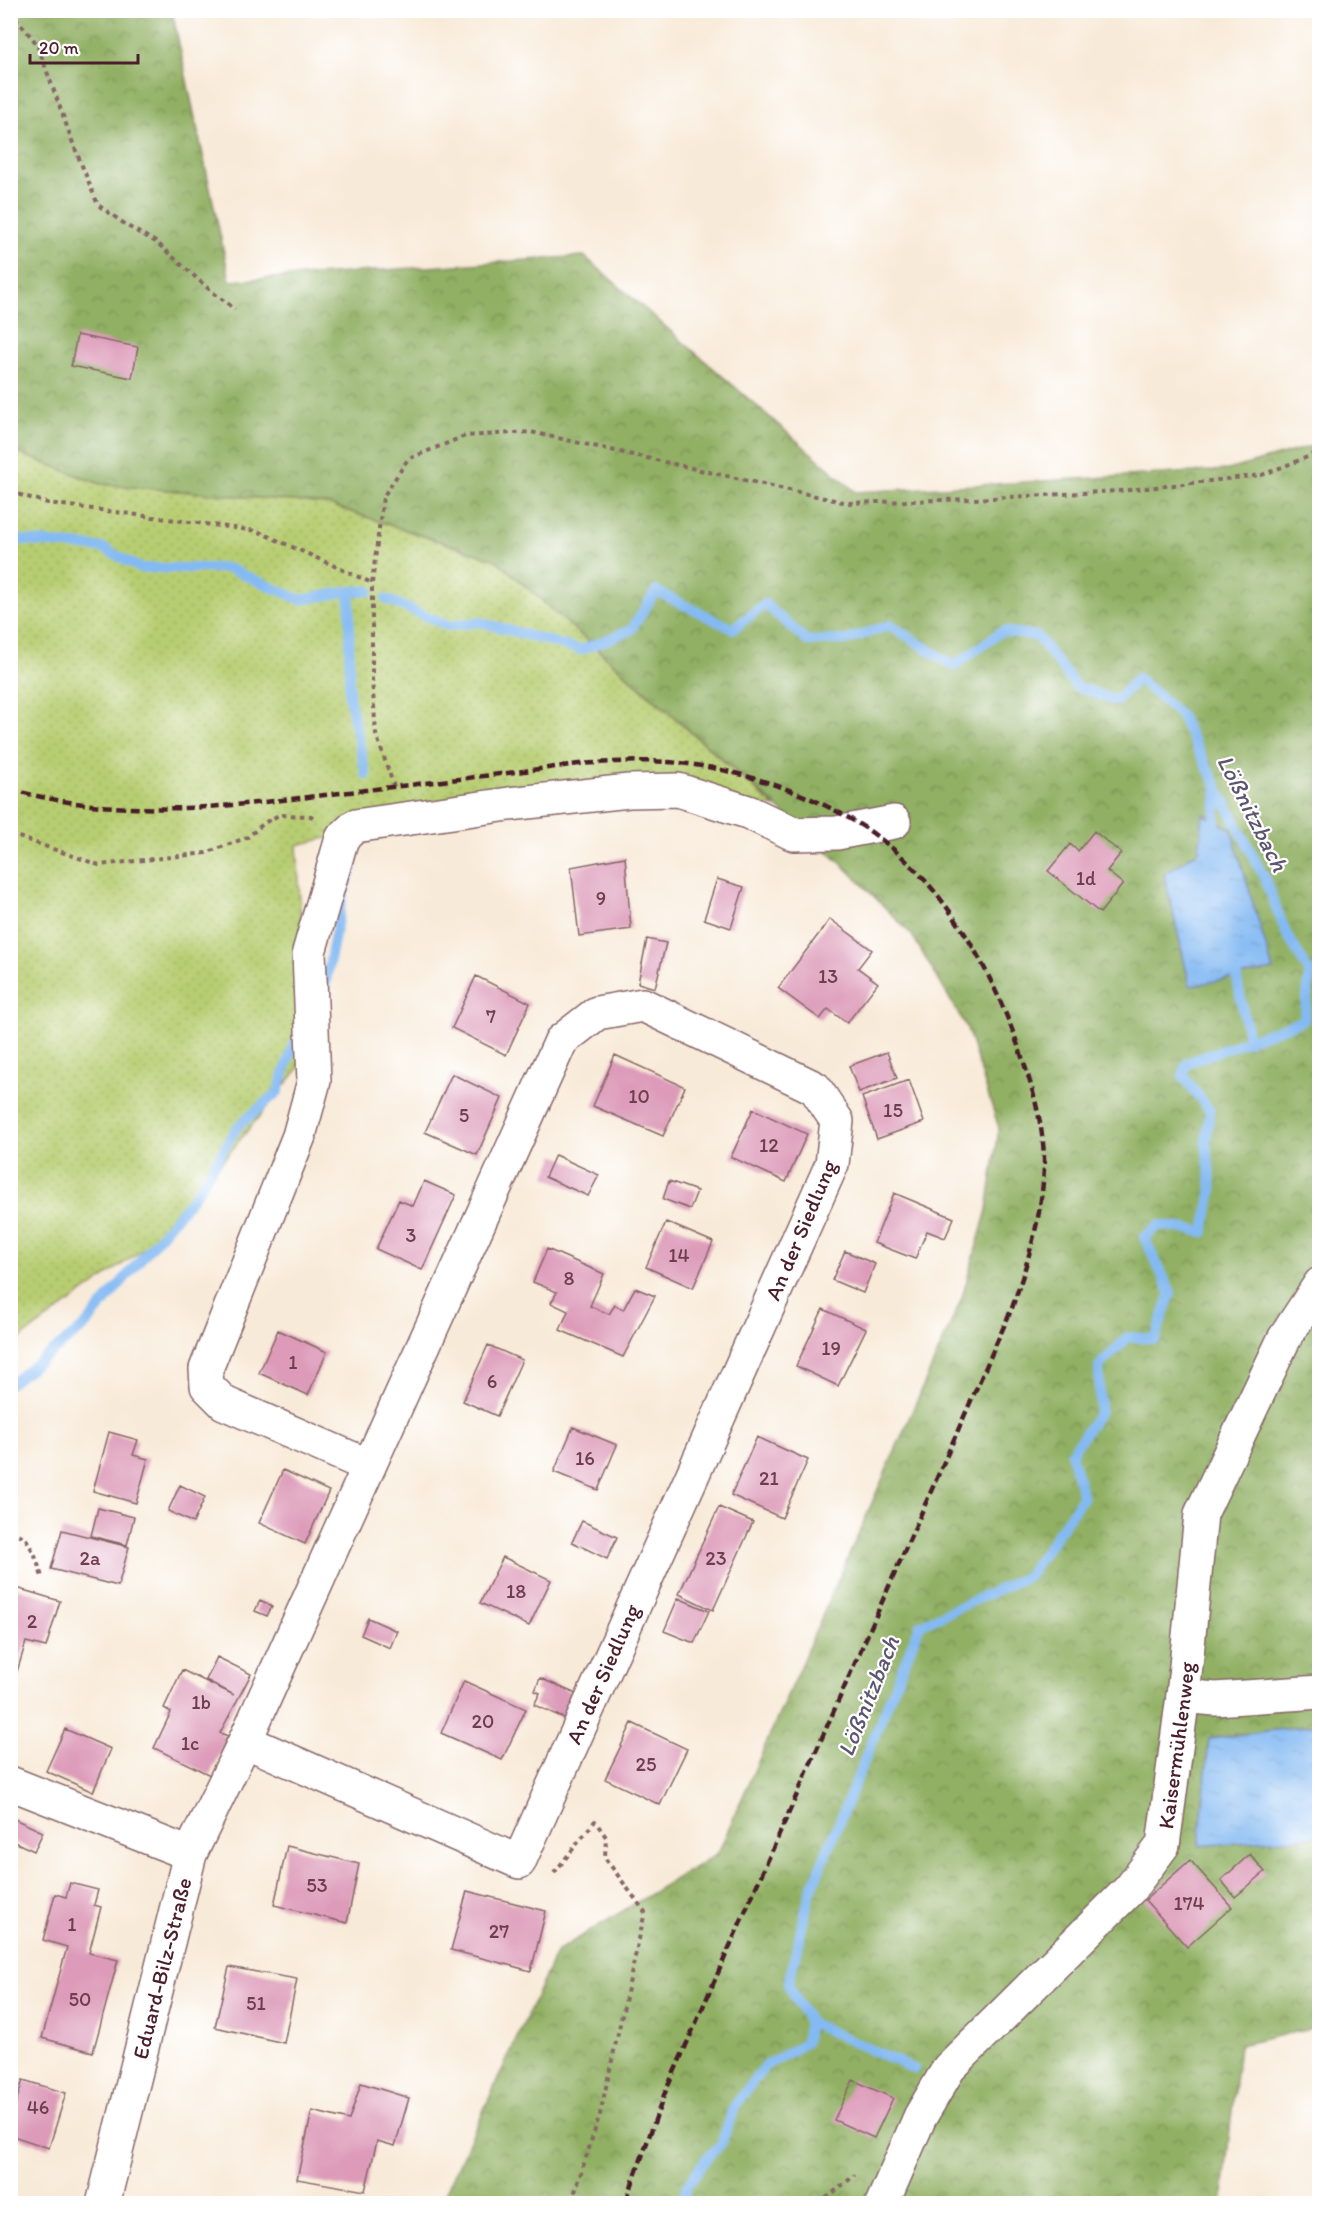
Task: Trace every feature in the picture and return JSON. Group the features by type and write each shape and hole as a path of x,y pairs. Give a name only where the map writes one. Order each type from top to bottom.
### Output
{"street":[{"path":"369,1466 224,1403 207,1386 206,1378 206,1369 299,1136 314,1081 309,952 342,838 355,826 509,804 629,791 678,790 748,812 794,834 837,833 894,822"},
{"name":"An der Siedlung","path":"643,1005 815,1088 837,1121 832,1164 519,1862 245,1741 369,1466 561,1041 597,1013 643,1005"},
{"name":"Kaisermühlenweg","path":"882,2204 920,2116 949,2068 1130,1890 1163,1845 1183,1696 1201,1514 1284,1339 1320,1284"},
{"path":"1183,1696 1215,1699 1320,1692"},
{"name":"Eduard-Bilz-Straße","path":"103,2204 190,1854 245,1741"},
{"path":"10,1783 190,1854"}],"path":[{"path":"10,11 37,44 98,205 156,242 235,309"},
{"path":"399,820 392,777 376,734 372,679 372,583 383,497 408,459 465,436 531,432 847,503 1132,490 1262,475 1320,452"},
{"path":"10,492 48,503 257,531 372,583"},
{"path":"10,834 99,865 206,854 248,837 264,823 279,815 311,816 342,838"},
{"path":"10,1531 25,1537 35,1554 43,1580"},
{"path":"571,2204 600,2114 645,1912 605,1858 606,1837 595,1821"},
{"path":"708,2204 712,2198 780,2204"}],"green space":[{"path":"10,11 172,11 230,281 584,256 856,492 1228,470 1319,444 1319,1724 1209,1739 1199,1846 1319,1836 1319,2027 1239,2045 1222,2203 441,2203 557,1951 718,1853 962,1298 987,1210 999,1128 967,1028 912,935 845,867 496,560 327,504 100,484 11,450"},
{"path":"10,450 100,484 327,504 496,560 775,807 655,791 411,818 297,845 308,1057 160,1237 11,1345"}],"water":[{"path":"1203,814 1231,829 1273,970 1190,986 1164,874 1199,851"},
{"path":"1319,1724 1319,1836 1199,1846 1209,1739"}],"building":[{"path":"77,335 138,347 132,378 71,366"},
{"path":"1094,831 1121,853 1107,871 1123,884 1100,913 1048,871 1070,844 1078,851"},
{"path":"625,857 631,929 579,936 571,867"},
{"path":"717,879 744,887 731,928 704,919"},
{"path":"830,919 872,950 858,968 878,983 847,1023 828,1009 820,1019 778,988"},
{"path":"647,939 666,943 655,988 638,983"},
{"path":"476,976 530,1003 506,1055 452,1028"},
{"path":"887,1052 897,1078 859,1092 849,1066"},
{"path":"615,1055 685,1087 663,1136 593,1106"},
{"path":"452,1074 502,1098 477,1155 425,1132"},
{"path":"909,1080 924,1122 877,1139 862,1097"},
{"path":"753,1109 807,1134 786,1182 731,1157"},
{"path":"555,1155 599,1175 588,1196 545,1177"},
{"path":"424,1181 456,1195 422,1270 376,1249 399,1200 413,1206"},
{"path":"669,1181 697,1191 690,1209 663,1199"},
{"path":"894,1193 954,1218 945,1238 927,1231 915,1259 874,1243"},
{"path":"666,1222 713,1242 693,1288 646,1267"},
{"path":"547,1249 604,1274 590,1306 609,1314 615,1305 623,1310 635,1288 655,1296 623,1357 560,1330 568,1311 551,1303 557,1292 533,1282"},
{"path":"845,1251 875,1264 863,1293 832,1280"},
{"path":"823,1309 866,1329 838,1386 796,1366"},
{"path":"278,1330 327,1352 308,1395 259,1373"},
{"path":"488,1345 522,1360 497,1416 463,1401"},
{"path":"573,1427 617,1445 598,1490 554,1472"},
{"path":"109,1432 138,1440 133,1455 148,1459 136,1503 93,1491"},
{"path":"757,1437 808,1460 782,1518 731,1495"},
{"path":"283,1470 329,1491 305,1544 259,1523"},
{"path":"180,1485 205,1497 193,1523 168,1511"},
{"path":"719,1507 753,1522 713,1610 679,1594"},
{"path":"98,1508 134,1517 127,1545 91,1536"},
{"path":"582,1521 617,1537 607,1559 572,1542"},
{"path":"62,1530 129,1547 118,1586 51,1569"},
{"path":"10,1543 16,1545 11,1560 10,1560"},
{"path":"503,1557 551,1580 529,1626 480,1603"},
{"path":"10,1586 60,1601 46,1647 26,1642 13,1685 10,1684"},
{"path":"678,1598 709,1611 694,1643 664,1631"},
{"path":"260,1600 272,1606 267,1616 255,1611"},
{"path":"368,1618 397,1631 390,1648 361,1635"},
{"path":"217,1657 251,1674 220,1733 228,1736 210,1775 154,1748 171,1712 164,1708 182,1670 234,1695 206,1680"},
{"path":"540,1678 576,1694 566,1719 534,1705 540,1693 535,1691"},
{"path":"464,1681 526,1709 502,1760 441,1733"},
{"path":"632,1723 687,1749 660,1805 605,1779"},
{"path":"65,1729 111,1749 93,1792 46,1771"},
{"path":"10,1817 43,1832 34,1851 10,1840"},
{"path":"287,1846 359,1864 347,1923 274,1905"},
{"path":"1250,1854 1265,1872 1235,1897 1221,1880"},
{"path":"1190,1860 1232,1907 1187,1947 1145,1900"},
{"path":"70,1883 98,1890 94,1905 101,1907 89,1953 118,1960 93,2052 42,2038 67,1947 43,1940 55,1894 66,1897"},
{"path":"467,1891 546,1911 531,1971 451,1950"},
{"path":"229,1967 297,1979 284,2043 215,2027"},
{"path":"23,2080 66,2093 49,2148 10,2135 10,2121"},
{"path":"853,2080 893,2098 874,2138 834,2120"},
{"path":"361,2083 409,2098 395,2146 377,2141 365,2191 297,2179 312,2111 349,2120"}],"waterway":[{"name":"Lößnitzbach","path":"10,539 103,548 140,568 228,568 301,600 350,591 369,591"},
{"path":"350,591 349,696 366,775"},
{"name":"Lößnitzbach","path":"386,599 448,626 480,622 581,650 631,630 656,591 733,629 765,604 807,641 847,640 890,625 954,666 1002,631 1037,636 1076,686 1116,701 1138,678 1180,715 1265,879 1286,933 1310,973 1304,1020 1187,1063 1183,1076 1210,1111 1206,1142 1212,1190 1204,1232 1160,1225 1144,1237 1171,1293 1155,1339 1128,1337 1099,1366 1100,1411 1071,1454 1083,1497 1028,1576 920,1625 810,1893 788,1985 809,2022 805,2043 765,2066 735,2105 721,2144 705,2160 687,2186 682,2204"},
{"path":"1216,832 1217,788"},
{"path":"325,986 344,889 353,866 353,846"},
{"path":"1234,964 1249,1041"},
{"path":"10,1384 84,1327 198,1191 237,1127 278,1092 294,1043"},
{"path":"809,2022 914,2069"}],"railway":[{"path":"10,789 51,799 92,805 175,808 257,803 579,764 634,761 709,767 752,778 816,801 854,821 885,842 913,867 938,895 960,926 996,991 1027,1073 1043,1140 1043,1185 1033,1239 1023,1273 1012,1308 664,2095 625,2204"}]}
